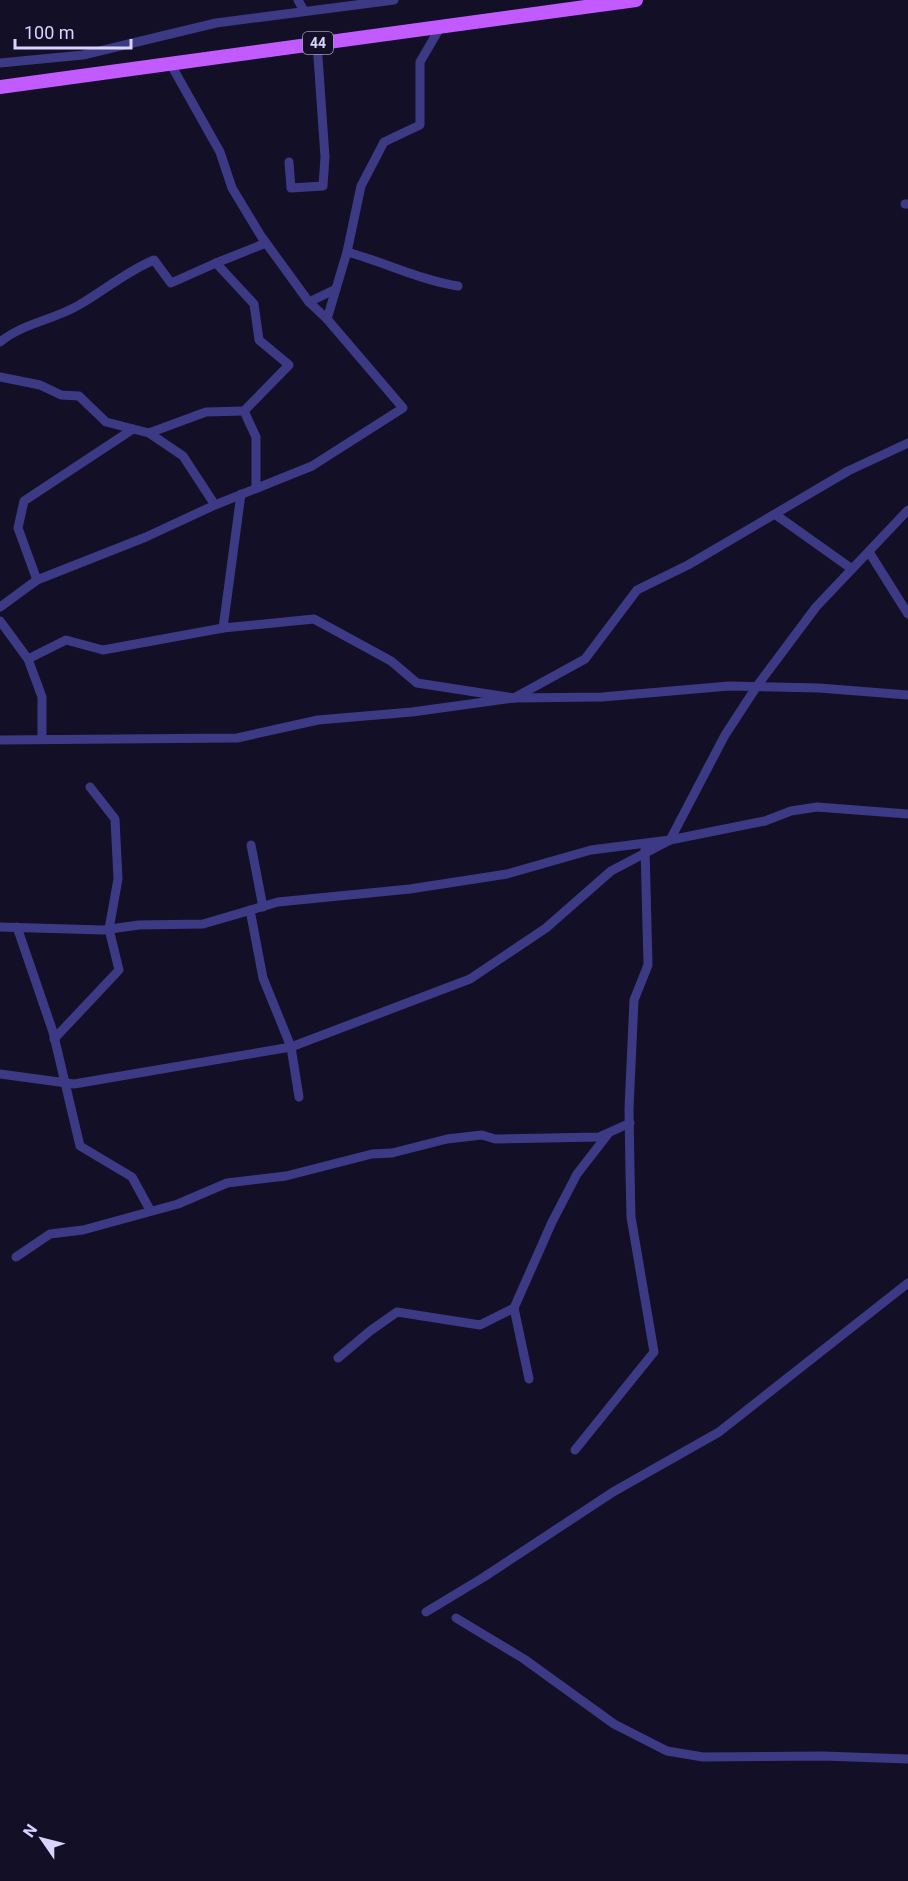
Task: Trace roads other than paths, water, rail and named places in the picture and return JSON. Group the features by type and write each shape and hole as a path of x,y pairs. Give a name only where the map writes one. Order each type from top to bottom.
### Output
{"main road":[{"name":"44","path":"0,87 636,0"}],"street":[{"path":"298,0 304,11"},
{"name":"44","path":"0,63 83,55 216,22 394,0"},
{"path":"327,319 347,252 361,186 384,142 420,125 420,62 441,27"},
{"path":"290,162 291,188 323,186 325,157 317,43"},
{"path":"0,607 37,580 146,537 215,505 312,466 403,408 327,319 309,302 266,243 232,188 220,152 170,63"},
{"path":"0,342 10,333 78,306 136,267 154,260 171,283 266,243"},
{"path":"347,252 391,264 436,282 458,286"},
{"path":"149,433 206,412 244,411 289,365 259,340 254,304 216,263"},
{"path":"309,302 336,289"},
{"path":"0,377 40,385 61,395 79,396 106,422 149,433 183,456 215,505"},
{"path":"244,411 256,436 256,488"},
{"path":"37,580 18,528 24,501 133,429"},
{"path":"28,659 66,640 103,650 223,628 314,619 391,661 417,682 514,698 585,659 637,590 688,565 848,471 908,443"},
{"path":"223,628 241,494"},
{"path":"670,840 725,735 757,686 816,608 908,510"},
{"path":"776,515 852,570"},
{"path":"868,552 908,614"},
{"path":"0,621 28,659 42,697 42,739"},
{"path":"0,740 237,738 318,720 412,712 514,698 602,697 757,686 908,695"},
{"path":"54,1039 119,970 109,929 118,879 115,819 90,787"},
{"path":"0,927 109,929 139,925 203,924 278,902 410,889 507,874 591,850 645,848 670,840 765,821 790,811 818,807 908,814"},
{"path":"251,845 263,907"},
{"path":"0,1074 74,1084 291,1047 470,979 546,928 611,871 645,848"},
{"path":"575,1450 654,1352 631,1217 630,1124 634,1000 648,965 645,848"},
{"path":"250,910 263,978 291,1047 299,1096"},
{"path":"17,927 67,1083 80,1146 132,1177 150,1210"},
{"path":"16,1257 50,1234 83,1230 178,1204 227,1183 286,1176 372,1154 392,1153 447,1139 482,1135 495,1139 599,1137 630,1124"},
{"path":"529,1379 514,1308 552,1222 578,1174 608,1134"},
{"path":"426,1612 613,1492 718,1432 908,1283"},
{"path":"338,1358 397,1312 480,1325 514,1308"},
{"path":"456,1618 524,1659 614,1724 667,1751 704,1757 823,1756 908,1759"}]}
